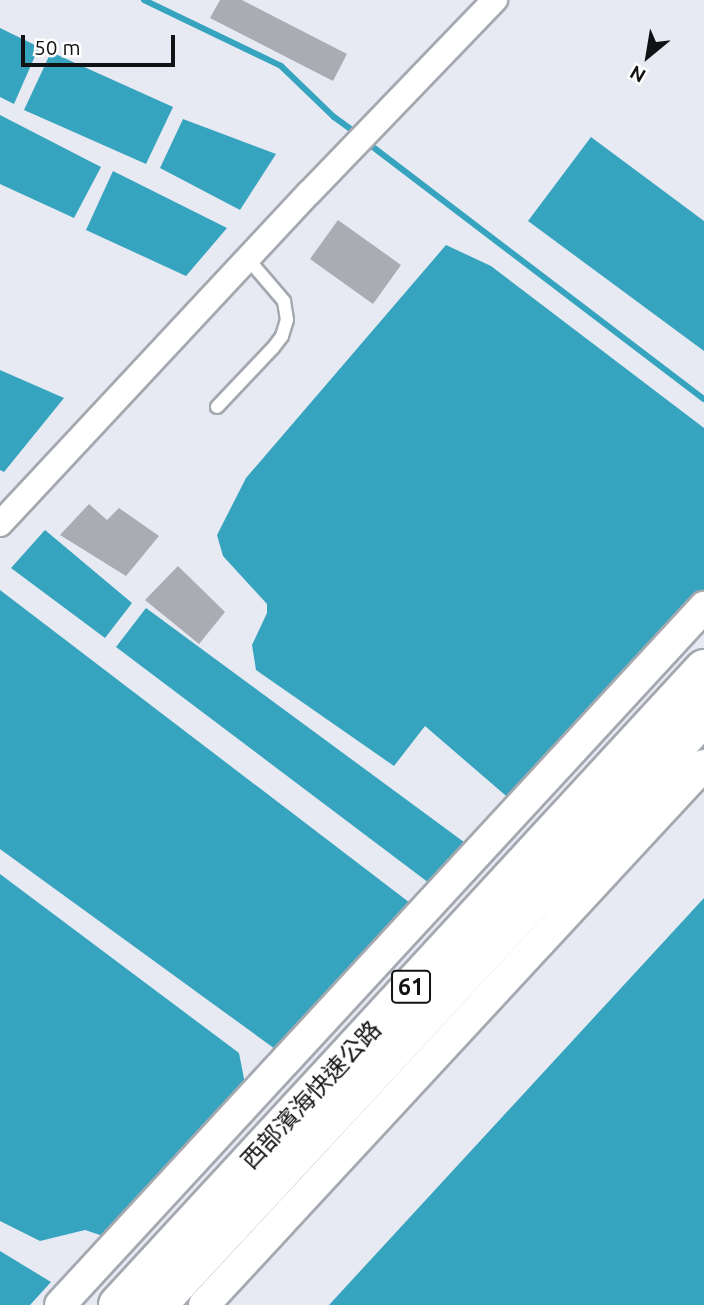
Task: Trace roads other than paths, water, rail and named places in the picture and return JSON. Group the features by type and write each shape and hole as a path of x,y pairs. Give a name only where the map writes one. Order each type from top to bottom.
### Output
{"highway":[{"name":"西部濱海快速公路","path":"118,1305 704,669"},
{"name":"西部濱海快速公路","path":"157,1305 704,716"}],"street":[{"path":"0,524 495,0"},
{"path":"60,1305 704,607"},
{"path":"204,1305 704,765"}],"lane":[{"path":"217,407 273,348 282,336 286,320 284,301 248,259"}],"water":[{"path":"0,28 39,47 14,104 0,97"},
{"path":"51,52 173,107 146,164 24,110"},
{"path":"0,115 101,167 74,218 0,184"},
{"path":"183,119 276,154 240,210 160,168"},
{"path":"591,137 704,221 704,351 528,221"},
{"path":"113,171 227,228 186,276 86,230"},
{"path":"446,245 491,266 704,428 704,613 520,808 425,726 394,766 256,670 252,645 267,613 267,604 223,556 217,535 246,478"},
{"path":"0,370 64,398 4,472 0,470"},
{"path":"45,530 132,603 105,638 11,568"},
{"path":"0,590 414,906 282,1054 0,849"},
{"path":"146,608 468,845 433,886 116,647"},
{"path":"0,874 239,1053 246,1089 106,1237 85,1230 40,1241 0,1221"},
{"path":"704,898 704,1305 329,1305"},
{"path":"0,1251 51,1282 30,1305 0,1305"}],"waterway":[{"path":"144,0 281,66 334,117 357,134"},
{"path":"365,141 704,399"}]}
